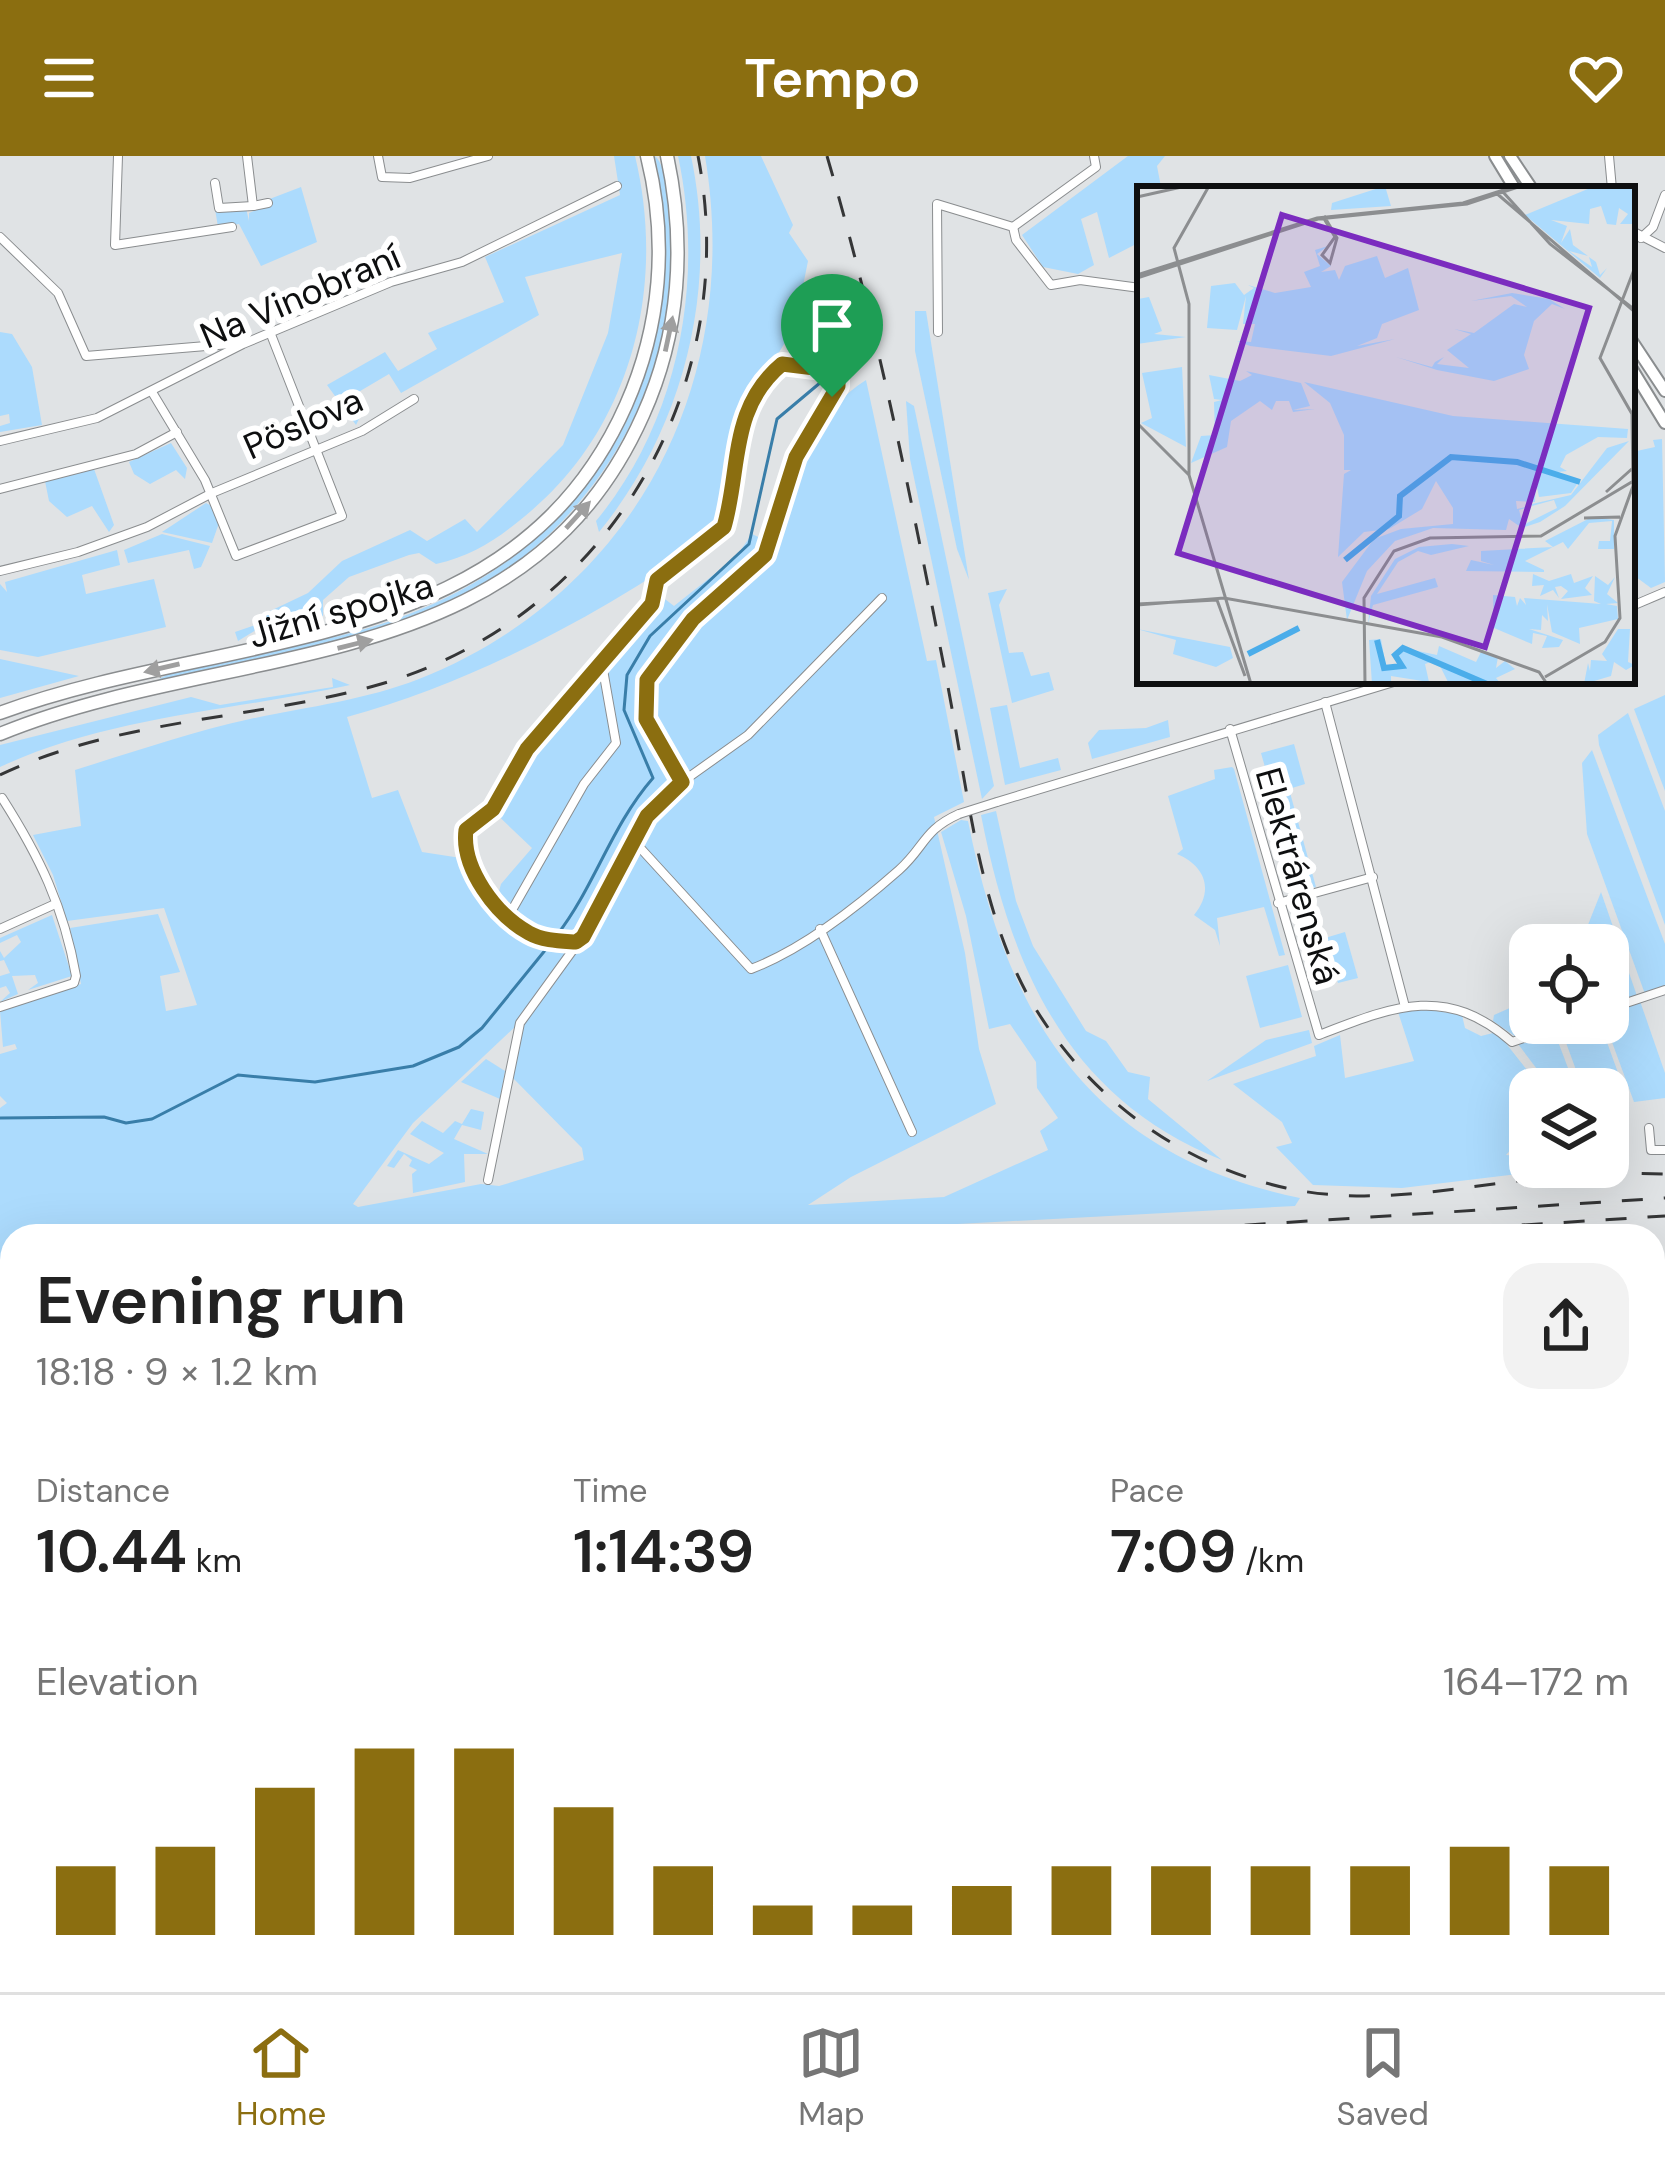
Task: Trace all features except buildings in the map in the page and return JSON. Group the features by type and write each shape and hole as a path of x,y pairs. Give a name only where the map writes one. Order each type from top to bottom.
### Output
{"highway":[{"name":"Jižní spojka","path":"0,713 92,684 404,609 478,574 528,537 568,498 602,452 646,351 660,250 647,156"},
{"name":"Jižní spojka","path":"0,734 86,706 403,630 478,596 544,550 585,508 620,460 662,366 678,263 667,156"}],"main road":[{"path":"1495,156 1513,186"},
{"path":"1510,156 1530,186"},
{"path":"1635,346 1665,392"},
{"path":"1635,374 1665,423"}],"street":[{"path":"118,156 115,245 232,227"},
{"path":"247,156 254,206"},
{"path":"378,156 382,177 410,178 488,156"},
{"path":"1013,227 1096,167 1094,156"},
{"path":"1609,156 1612,186"},
{"path":"215,183 219,208 268,203"},
{"name":"Na Vinobraní","path":"0,441 97,418 243,344 391,282 479,254 617,186"},
{"path":"1636,234 1653,226 1665,195"},
{"path":"938,332 937,204 1013,227"},
{"path":"1013,227 1016,240 1051,285 1080,280 1137,288"},
{"path":"1636,234 1665,247"},
{"path":"0,237 58,292 86,356 243,344"},
{"path":"152,392 212,493 236,556 342,516 270,332"},
{"path":"576,942 554,940 508,917 471,865 466,830 493,809 527,749 652,604 657,580 724,527 739,430 760,388 782,364 838,374 796,457 765,555 693,619 647,680 646,719 682,782"},
{"name":"Pöslova","path":"0,571 115,540 212,493 362,431 413,399"},
{"path":"0,489 136,454 177,432"},
{"path":"1635,605 1665,592"},
{"path":"488,1180 520,1023 599,910 655,806 748,736 883,598"},
{"path":"508,917 584,784 616,743 602,662"},
{"path":"633,840 751,969 776,959 896,873 935,824 1386,684"},
{"path":"1324,702 1404,1003 1482,1016 1509,1039"},
{"name":"Elektrárenská","path":"1230,730 1319,1034 1404,1003"},
{"path":"0,1007 76,980 46,867 2,798"},
{"path":"1278,903 1372,877"},
{"path":"0,929 53,904"},
{"path":"820,929 912,1132"},
{"path":"1629,1002 1665,990"},
{"path":"1649,1128 1651,1150 1665,1150"}],"shaded area":[{"path":"614,156 635,156 644,204 643,302 617,394 595,437 566,476 520,520 475,550 436,564 419,553 409,555 349,577 323,600 323,616 256,630 238,641 235,632 267,621 266,613 308,593 342,561 410,530 427,541 465,519 477,532 563,445 608,333 622,253 525,277 539,315 401,393 389,374 350,397 360,417 356,425 327,385 385,352 398,371 437,349 428,333 504,302 485,257 620,195"},
{"path":"655,156 665,178 671,250 664,328 651,375 608,463 546,538 466,595 396,624 158,680 217,660 343,635 425,608 496,569 555,521 603,463 637,396 658,322 664,242"},
{"path":"678,156 691,156 699,206 697,306 687,354 653,448 599,532 596,521 648,439 678,348 688,252"},
{"path":"705,156 761,156 793,225 789,233 808,261 795,326 737,422 719,524 708,540 666,568 535,644 442,685 347,717 372,798 398,790 422,852 461,858 494,909 501,884 532,848 490,808 525,747 657,593 674,606 735,558 752,534 775,545 797,475 817,432 846,395 866,380 927,661 936,660 964,802 934,817 965,953 979,1049 996,1104 851,1177 808,1205 944,1197 1048,1150 1040,1131 1058,1118 1037,1088 1036,1062 1010,1024 989,1029 966,916 941,832 961,820 968,821 1007,957 1035,1016 1070,1067 1113,1112 1165,1149 1227,1178 1300,1198 1295,1206 958,1224 0,1224 0,1108 7,1103 0,1096 0,1054 17,1049 15,1044 3,1047 0,1011 81,984 70,928 158,914 180,972 160,976 166,1011 197,1005 164,908 67,921 53,875 33,835 81,826 75,770 206,730 399,686 495,641 560,593 614,535 657,470 688,398 707,321 712,240","holes":["517,1025 511,1076 582,1148 584,1160 499,1186 481,1184 358,1207 353,1204 413,1123"]},
{"path":"1128,156 1165,156 1157,166 1161,186 1137,186 1137,244 1109,258 1097,212 1081,219 1094,265 1078,274 1043,267 1022,235"},
{"path":"301,187 317,242 261,266 239,224 218,227 215,209 246,208 249,221 249,213 268,205 267,200"},
{"path":"915,311 926,311 969,580 957,549 915,351"},
{"path":"0,332 12,334 32,367 42,425 0,432 0,426 10,423 9,414 0,416"},
{"path":"906,401 914,406 994,786 982,799 910,459"},
{"path":"1662,439 1665,582 1651,588 1635,576 1635,451 1655,447 1653,440"},
{"path":"171,443 187,468 185,479 176,470 150,484 134,474 129,462"},
{"path":"94,469 114,525 109,532 92,506 67,517 49,501 45,481"},
{"path":"206,503 215,508 219,523 212,543 162,532"},
{"path":"162,534 210,546 201,567 194,569 189,550 128,563 124,550"},
{"path":"117,550 120,565 82,575 86,594 154,579 166,627 38,657 0,650 0,584 7,592 5,582"},
{"path":"1007,589 999,605 1009,653 1023,652 1031,676 1049,672 1054,690 1012,703 988,593"},
{"path":"0,659 79,676 0,698"},
{"path":"332,678 350,685 128,725 0,767 0,745 191,697 220,705 333,687"},
{"path":"1665,695 1665,791 1634,709"},
{"path":"1007,705 1020,768 1058,758 1061,770 1005,785 990,708"},
{"path":"1628,713 1665,811 1665,925 1599,745 1598,735"},
{"path":"1168,720 1170,737 1092,759 1088,743 1099,730 1146,728"},
{"path":"1294,744 1305,784 1289,789 1316,887 1300,891 1261,753"},
{"path":"1592,750 1665,944 1665,987 1645,994 1629,950 1629,924 1620,924 1587,834 1582,763"},
{"path":"1232,767 1285,955 1279,956 1264,907 1217,918 1220,946 1215,930 1194,915 1204,897 1204,880 1195,865 1177,854 1183,849 1168,796 1215,779 1214,770"},
{"path":"996,811 1016,901 1033,946 1086,1031 1106,1041 1128,1072 1150,1077 1148,1099 1222,1160 1168,1134 1123,1101 1086,1064 1055,1022 1030,975 994,871 981,815"},
{"path":"1601,892 1612,924 1588,924"},
{"path":"52,915 72,976 28,990 38,983 35,975 12,976 18,994 0,1002 10,993 6,986 0,988 0,976 10,973 4,960 0,961 0,951 4,958 21,942 17,935 0,943 0,938"},
{"path":"1345,932 1358,978 1338,983 1325,938"},
{"path":"1288,965 1302,1017 1260,1028 1246,976"},
{"path":"1629,973 1637,996 1629,999"},
{"path":"1640,1001 1665,1073 1665,1098 1634,1102 1629,1068 1622,1068 1613,1044 1629,1044 1629,1005"},
{"path":"1418,1008 1462,1015 1465,1028 1481,1036 1497,1032 1525,1068 1509,1068 1509,1175 1402,1188 1313,1185 1276,1147 1292,1143 1282,1122 1233,1084 1316,1056 1314,1046 1340,1035 1345,1078 1414,1061 1398,1012"},
{"path":"1509,1008 1509,1032 1493,1021 1494,1015"},
{"path":"1309,1030 1312,1043 1207,1081 1266,1040"},
{"path":"1518,1044 1559,1044 1568,1068 1536,1068"},
{"path":"1566,1044 1608,1044 1616,1068 1575,1068"},
{"path":"486,1059 505,1071 500,1099 461,1082"},
{"path":"471,1109 484,1112 481,1130 462,1125 454,1139 488,1154 464,1154 465,1182 413,1193 412,1174 417,1170 409,1166 412,1160 404,1154 394,1168 387,1166 398,1150 429,1164 444,1153 410,1134 422,1121 443,1133 455,1121 462,1124"}],"waterway":[{"path":"557,935 653,778 624,710 627,675 650,636 749,544 777,419 827,377"},
{"path":"0,1118 104,1117 126,1123 152,1119 238,1075 315,1082 413,1066 459,1047 482,1028 551,943"}],"railway":[{"path":"0,775 92,742 381,684 462,652 533,606 593,548 642,481 677,406 699,326 707,242 698,156"},
{"path":"827,156 893,415 984,878 1026,992 1074,1061 1103,1091 1170,1142 1245,1177 1286,1188 1384,1196 1562,1175 1665,1174"},
{"path":"1263,1224 1665,1198"},
{"path":"1538,1224 1665,1216"}],"route":[{"path":"782,364 827,370 838,379 832,397 796,457 765,555 693,619 647,680 643,695 646,719 682,782 647,816 583,937 576,942 560,941 524,931 483,888 468,856 466,830 493,809 527,749 652,604 657,580 710,543 724,527 739,430 772,373 782,364"}]}
